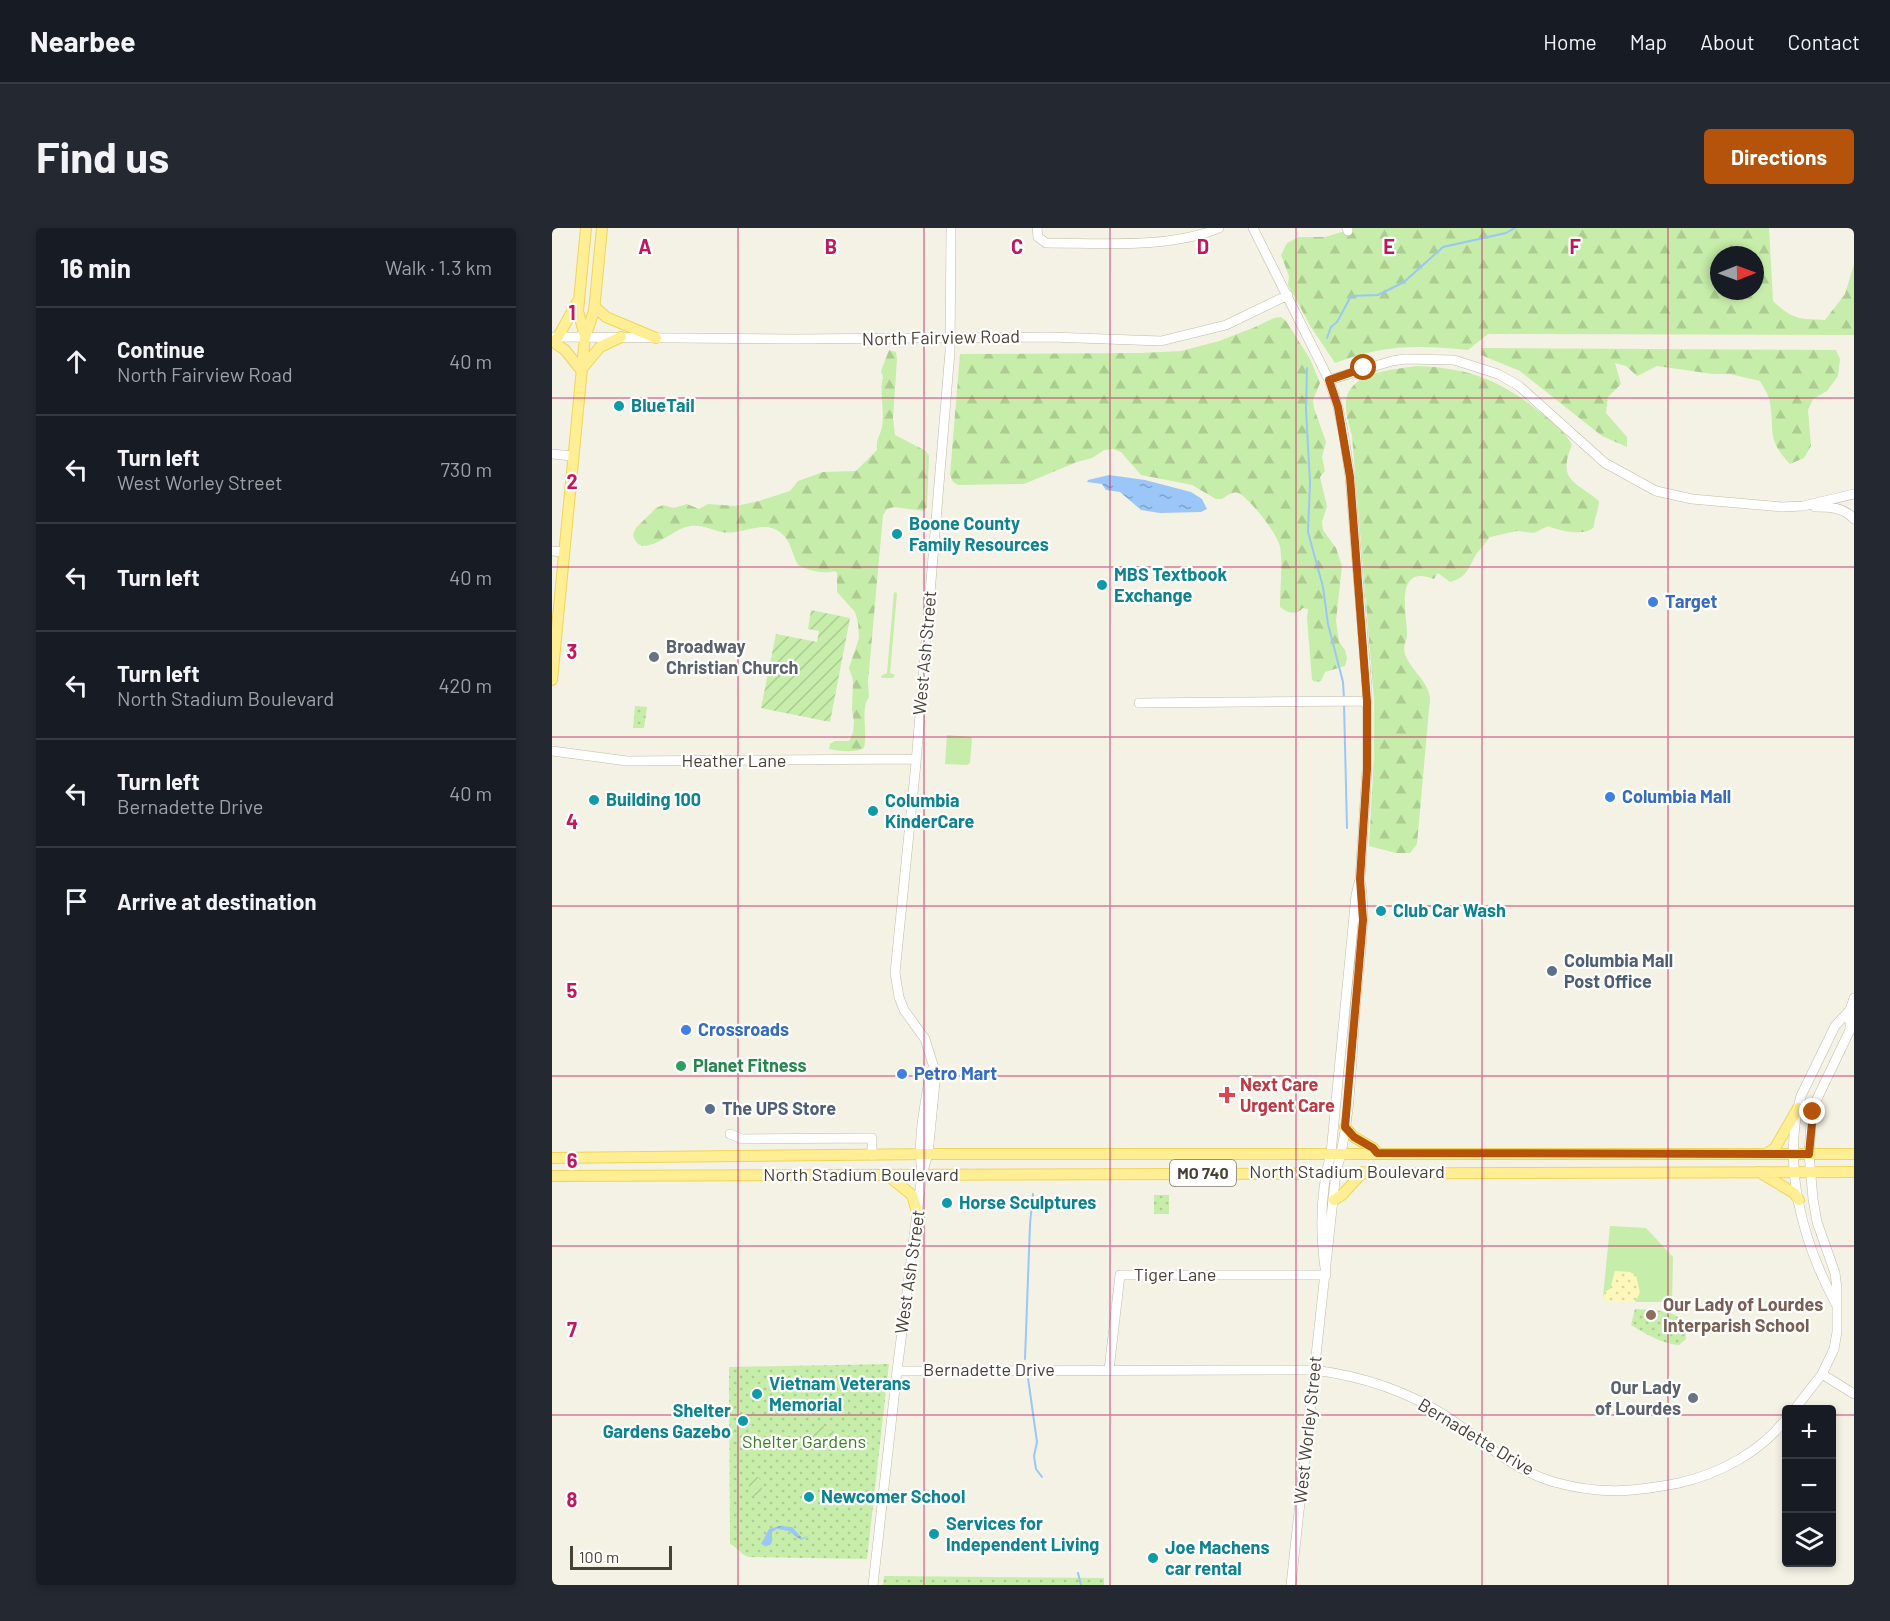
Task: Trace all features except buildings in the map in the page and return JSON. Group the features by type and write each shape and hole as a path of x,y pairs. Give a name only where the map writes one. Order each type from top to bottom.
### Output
{"main road":[{"path":"585,337 578,312 586,228"},
{"path":"552,680 557,552 572,456 585,337 595,307 603,228"},
{"path":"579,298 554,338 581,370"},
{"path":"595,307 606,318 656,338"},
{"path":"581,370 600,347 621,337"},
{"path":"1766,1154 1775,1148 1798,1108"},
{"path":"1345,1127 1354,1137 1373,1148 1377,1153"},
{"name":"North Stadium Boulevard","path":"552,1156 1854,1154"},
{"name":"North Stadium Boulevard","path":"555,1177 1331,1172 1854,1172"},
{"path":"1334,1200 1342,1195 1363,1172"},
{"path":"1759,1172 1794,1193 1799,1200"},
{"path":"886,1174 912,1195 918,1215"}],"street":[{"name":"West Ash Street","path":"873,1585 897,1371 936,1074 925,1039 904,1010 896,985 895,973 916,759 951,338 951,228"},
{"path":"1037,228 1038,237 1046,243 1168,242 1197,236 1219,228"},
{"name":"West Worley Street","path":"1252,228 1288,295 1329,380 1338,407 1350,477 1367,701 1367,769 1360,879 1355,906 1336,1153"},
{"name":"North Fairview Road","path":"554,338 1051,337 1161,341 1226,325 1288,295"},
{"path":"1329,380 1364,368 1405,359 1454,360 1477,366 1498,374 1519,386 1605,463 1656,491 1713,501 1771,507 1832,508 1851,515 1854,519"},
{"path":"552,454 572,456"},
{"path":"1803,506 1854,494"},
{"path":"1138,703 1367,701"},
{"name":"Heather Lane","path":"552,751 627,761 916,759"},
{"name":"West Worley Street","path":"1326,1275 1321,1242 1331,1172 1345,1127 1363,920 1360,879"},
{"path":"1798,1405 1822,1374 1834,1349 1838,1306 1835,1273 1817,1222 1809,1154 1811,1123 1816,1101 1850,1030 1854,998"},
{"path":"1838,1306 1823,1277 1801,1215 1794,1154 1798,1108 1807,1083 1835,1026 1852,1010"},
{"path":"729,1134 742,1139 872,1138 872,1155"},
{"name":"West Worley Street","path":"1291,1585 1334,1200 1331,1172"},
{"name":"Tiger Lane","path":"1109,1370 1120,1275 1326,1275"},
{"name":"Bernadette Drive","path":"897,1371 1314,1370 1364,1379 1398,1391 1446,1416 1518,1467 1552,1481 1589,1489 1612,1491 1641,1491 1693,1480 1737,1461 1755,1449 1782,1423"},
{"path":"1822,1374 1854,1394"}],"green space":[{"path":"1355,228 1769,228 1773,301 1791,315 1802,319 1825,320 1845,294 1854,264 1854,335 1488,334 1468,350 1401,347 1369,352 1335,363 1311,327 1288,285 1289,276 1281,255 1287,243 1299,237 1325,237"},
{"path":"1281,317 1286,321 1310,359 1320,383 1313,400 1326,442 1322,457 1325,471 1320,477 1327,506 1322,522 1323,530 1336,548 1342,566 1336,621 1339,642 1347,658 1345,666 1325,672 1321,681 1312,680 1308,609 1303,608 1292,613 1280,607 1280,547 1269,526 1256,509 1238,493 1216,499 1192,485 1141,475 1121,452 1113,449 1104,450 1092,458 1024,484 958,485 953,482 950,475 960,354 1181,351 1219,341"},
{"path":"1481,348 1836,350 1840,359 1838,376 1827,391 1813,399 1808,410 1811,446 1804,458 1790,464 1774,441 1769,400 1760,381 1730,374 1713,374 1657,366 1637,376 1626,366 1615,363 1621,384 1608,397 1606,413 1627,437 1627,447 1602,436 1520,371 1481,355"},
{"path":"889,350 896,352 897,359 893,418 895,435 926,451 929,456 927,507 924,511 894,507 887,509 883,515 868,682 869,697 865,708 864,748 852,751 829,749 830,744 835,741 849,741 853,733 853,680 849,668 859,638 855,612 837,592 837,573 835,571 816,571 798,565 784,536 767,527 729,533 691,526 642,546 636,542 633,534 656,508 663,505 674,508 687,504 699,509 708,504 736,506 790,491 798,481 823,472 856,471 877,450 883,421 881,371"},
{"path":"1417,366 1468,373 1497,384 1525,401 1566,435 1572,445 1567,466 1571,479 1599,501 1594,527 1590,530 1572,532 1548,526 1534,533 1517,531 1490,537 1467,570 1456,580 1450,582 1438,573 1434,579 1422,576 1413,578 1408,583 1405,602 1407,635 1404,651 1426,686 1430,698 1417,844 1410,853 1396,853 1369,846 1374,756 1374,700 1352,436 1346,409 1347,397 1352,387 1360,380 1382,372"},
{"path":"894,592 897,593 890,673 895,675 893,678 882,678 881,676 887,673"},
{"path":"811,610 850,618 830,722 761,708 776,634 817,642 819,631 808,629"},
{"path":"635,706 647,707 644,728 633,728"},
{"path":"947,735 972,738 970,763 967,765 945,764"},
{"path":"1154,1195 1169,1195 1169,1214 1154,1214"},
{"path":"1610,1226 1646,1228 1673,1257 1672,1302 1607,1302 1603,1297"},
{"path":"1635,1309 1662,1311 1676,1316 1685,1329 1686,1339 1679,1345 1666,1343 1631,1325"},
{"name":"Shelter Gardens","path":"889,1364 867,1559 749,1557 730,1544 729,1367"},
{"path":"821,1425 846,1438 844,1450 828,1451 829,1448 835,1448 838,1445 837,1439 833,1436 822,1436 819,1440 819,1446 825,1447 826,1450 813,1448 811,1439 817,1427"},
{"path":"749,1475 757,1476 762,1483 762,1490 749,1497"},
{"path":"884,1576 1104,1578 1104,1585 883,1585"}],"sand":[{"path":"1615,1271 1630,1272 1636,1275 1640,1293 1635,1302 1607,1302 1603,1297 1610,1289"}],"water":[{"path":"1109,475 1145,480 1191,492 1202,499 1207,509 1201,512 1160,513 1141,510 1120,492 1106,490 1102,484 1087,482"},
{"path":"780,1526 792,1527 802,1538 810,1535 801,1540 789,1531 777,1529 772,1532 770,1545 761,1544 769,1529"}],"waterway":[{"path":"1327,338 1331,327 1337,322 1351,296 1378,295 1404,282 1443,247 1506,233 1515,228"},
{"path":"1307,368 1306,410 1310,482 1308,532 1323,587 1328,624 1343,682 1344,699"},
{"path":"1344,704 1347,828"},
{"path":"1025,1359 1033,1194"},
{"path":"1028,1378 1037,1442 1034,1456 1036,1469 1042,1477"},
{"path":"1078,1573 1081,1585"}],"place":[{"name":"BlueTail","path":"619,406"},
{"name":"Boone County Family Resources","path":"897,534"},
{"name":"MBS Textbook Exchange","path":"1102,585"},
{"name":"Target","path":"1653,602"},
{"name":"Broadway Christian Church","path":"654,657"},
{"name":"Columbia Mall","path":"1610,797"},
{"name":"Building 100","path":"594,800"},
{"name":"Columbia KinderCare","path":"873,811"},
{"name":"Club Car Wash","path":"1381,911"},
{"name":"Columbia Mall Post Office","path":"1552,971"},
{"name":"Crossroads","path":"686,1030"},
{"name":"Planet Fitness","path":"681,1066"},
{"name":"Petro Mart","path":"902,1074"},
{"name":"Next Care Urgent Care","path":"1227,1095"},
{"name":"The UPS Store","path":"710,1109"},
{"name":"Horse Sculptures","path":"947,1203"},
{"name":"Our Lady of Lourdes Interparish School","path":"1651,1315"},
{"name":"Vietnam Veterans Memorial","path":"757,1394"},
{"name":"Our Lady of Lourdes","path":"1693,1398"},
{"name":"Shelter Gardens Gazebo","path":"743,1421"},
{"name":"Newcomer School","path":"809,1497"},
{"name":"Services for Independent Living","path":"934,1534"},
{"name":"Joe Machens car rental","path":"1153,1558"}],"route":[{"path":"1364,368 1329,380 1338,407 1350,477 1367,687 1367,769 1360,879 1363,920 1345,1127 1354,1137 1373,1148 1377,1153 1809,1154 1813,1112"}]}
